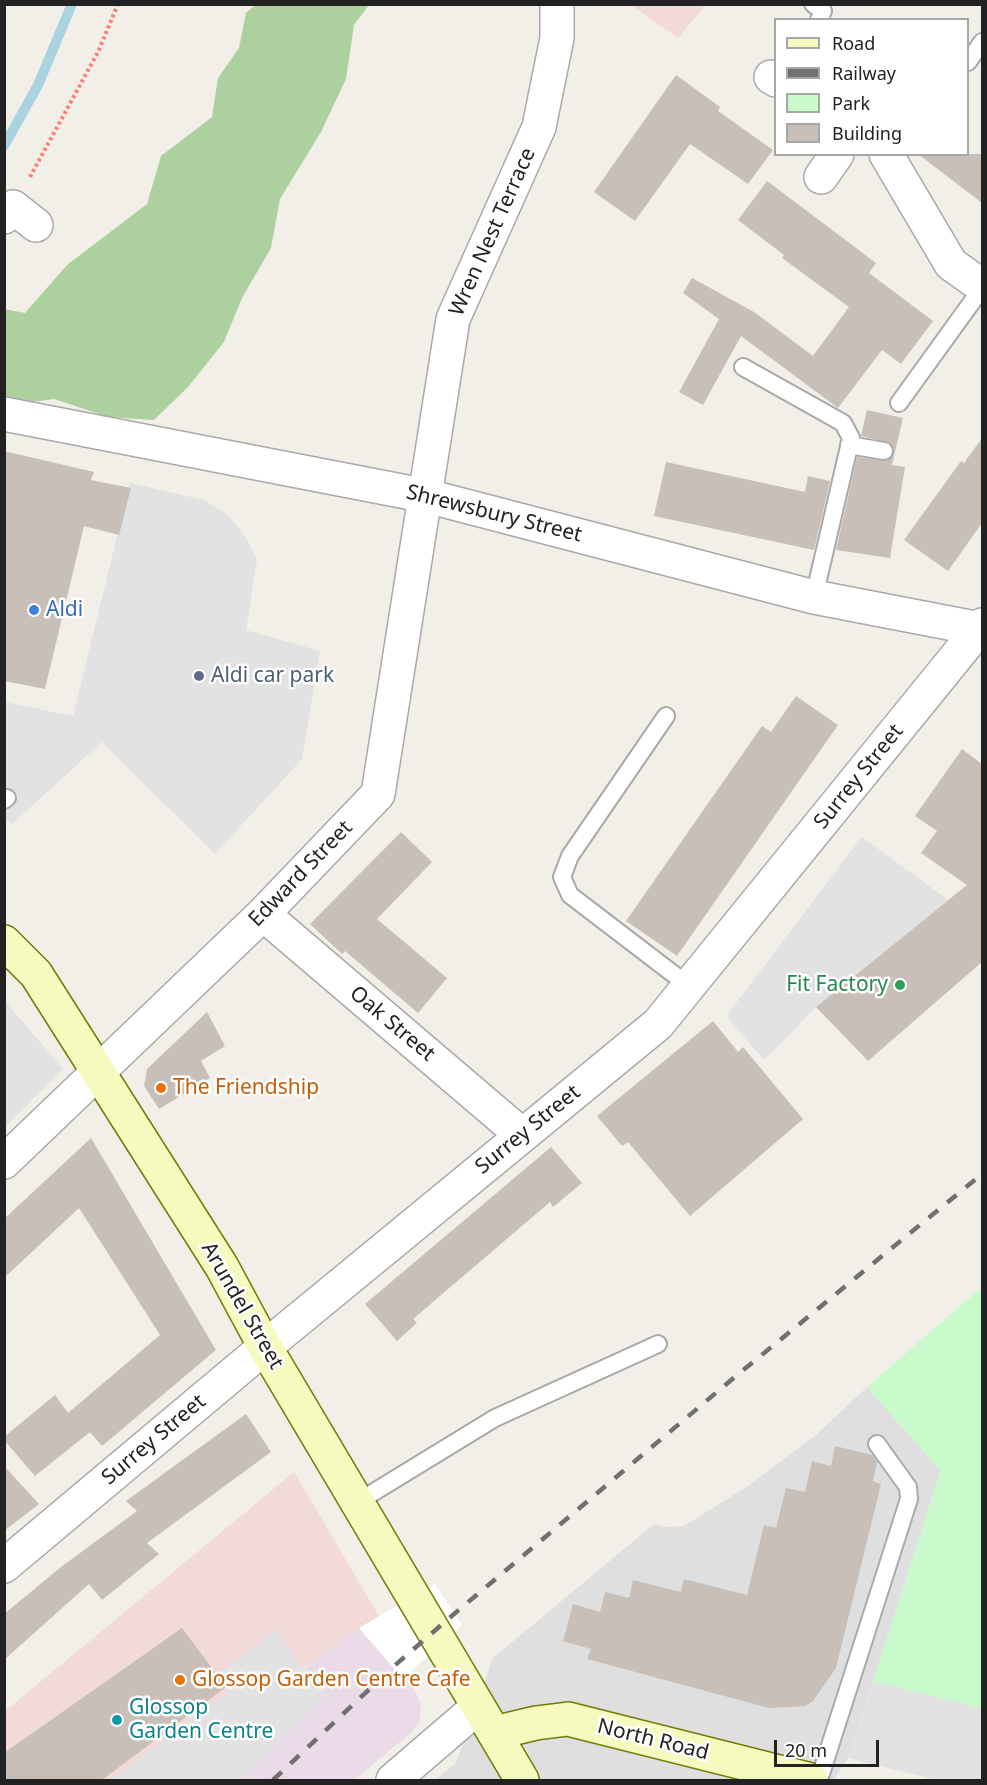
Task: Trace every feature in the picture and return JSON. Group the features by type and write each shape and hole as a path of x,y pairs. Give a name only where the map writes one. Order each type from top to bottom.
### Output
{"street":[{"name":"Wren Nest Terrace","path":"427,496 453,319 539,127 557,38 557,4"},
{"path":"891,157 951,264 982,287"},
{"name":"Shrewsbury Street","path":"4,414 427,496 814,597 981,627"},
{"name":"Edward Street","path":"4,1162 262,914 378,794 427,496"},
{"name":"Surrey Street","path":"4,1566 265,1347 658,1024 981,627"},
{"name":"Oak Street","path":"262,914 522,1135"},
{"name":"Arundel Street","path":"4,942 36,975 222,1267 265,1347 356,1503 522,1780"},
{"path":"393,1780 478,1707"},
{"name":"North Road","path":"478,1707 537,1723 568,1719 811,1780"}],"lane":[{"path":"813,4 823,12 820,18"},
{"path":"969,61 982,42"},
{"path":"899,403 982,287"},
{"path":"743,367 843,423 850,438 814,597"},
{"path":"849,445 884,452"},
{"path":"666,716 570,856 562,877 570,896 689,986"},
{"path":"356,1503 495,1418 658,1344"},
{"path":"819,1780 909,1499 908,1487 877,1443"}],"path":[{"path":"18,216 98,52 118,4"}],"shaded area":[{"path":"631,5 706,5 678,38"},
{"name":"Aldi car park","path":"130,483 204,500 228,515 247,539 257,560 246,630 320,651 302,759 215,854 102,742 12,824 5,819 5,702 73,716"},
{"path":"862,837 948,900 816,1007 764,1060 726,1016"},
{"path":"4,1000 63,1069 5,1127 4,1127"},
{"path":"867,1387 941,1471 848,1758 834,1780 435,1780 456,1763 493,1658 654,1524 665,1527 684,1526 745,1488 816,1435"},
{"path":"294,1472 379,1616 305,1667 242,1780 5,1780 5,1711"},
{"path":"359,1628 393,1667 400,1680 407,1674 421,1704 420,1721 412,1732 354,1780 242,1780 325,1696 305,1668"},
{"path":"275,1630 325,1696 242,1780 112,1780 229,1691 218,1674"},
{"path":"874,1681 982,1708 982,1780 938,1780 848,1758"}],"green space":[{"path":"255,5 369,5 354,25 346,79 321,132 280,199 271,248 242,298 224,342 188,387 154,420 108,417 54,399 26,403 5,397 4,309 25,313 67,265 147,204 161,156 212,117 218,78 239,48 246,13"},
{"path":"982,1287 982,1780 938,1780 848,1758 941,1471 867,1387"}],"pier":[{"path":"435,1584 462,1625 400,1681 393,1667 359,1628"}],"building":[{"path":"676,75 720,107 718,111 773,150 748,184 690,144 635,221 594,192"},
{"path":"982,154 982,203 921,156"},
{"path":"767,181 876,263 869,273 933,321 901,364 882,350 838,408 741,336 703,405 679,392 719,319 683,293 692,278 754,312 813,356 849,307 782,258 784,255 738,220"},
{"path":"867,410 903,418 892,465 905,467 890,558 836,550 857,457 887,461 894,453 890,443 861,436"},
{"path":"982,438 982,523 948,571 904,540 961,461 964,463"},
{"name":"Aldi","path":"4,451 94,472 91,480 131,488 119,535 84,526 45,689 4,681"},
{"path":"666,462 805,492 808,476 830,481 814,550 654,516"},
{"path":"796,696 838,725 677,956 626,921 762,726 771,732"},
{"name":"Fit Factory","path":"962,749 982,764 982,962 868,1061 816,1007 967,885 921,853 937,831 915,816"},
{"path":"401,832 432,862 377,919 447,978 418,1013 345,951 342,954 310,924"},
{"path":"207,1012 225,1046 201,1061 210,1078 159,1109 144,1086 147,1069"},
{"path":"713,1021 738,1052 743,1047 803,1119 690,1216 628,1142 622,1146 597,1116"},
{"path":"91,1138 216,1350 102,1446 90,1432 35,1476 4,1440 4,1437 55,1395 68,1413 160,1335 79,1208 4,1278 4,1219"},
{"path":"551,1147 582,1183 553,1207 550,1202 413,1319 417,1323 397,1341 365,1304"},
{"path":"246,1414 271,1452 147,1543 159,1554 102,1600 89,1584 4,1660 4,1614 61,1567 137,1511 126,1501"},
{"path":"835,1446 872,1455 877,1462 873,1481 881,1484 836,1668 813,1701 805,1706 769,1708 587,1659 591,1649 563,1641 573,1604 600,1612 605,1592 629,1598 633,1580 681,1592 684,1579 747,1595 764,1525 776,1528 786,1488 805,1492 812,1461 831,1466"},
{"path":"4,1466 39,1504 4,1531"},
{"name":"Glossop Garden Centre","path":"182,1628 226,1687 102,1780 4,1780 4,1753"}],"waterway":[{"path":"4,146 38,85 72,4"}],"railway":[{"path":"273,1780 393,1667 454,1614 730,1381 982,1174"}],"place":[{"name":"Aldi","path":"34,610"},
{"name":"Aldi car park","path":"199,676"},
{"name":"Fit Factory","path":"900,985"},
{"name":"The Friendship","path":"161,1088"},
{"name":"Glossop Garden Centre Cafe","path":"180,1680"},
{"name":"Glossop Garden Centre","path":"117,1720"}]}
